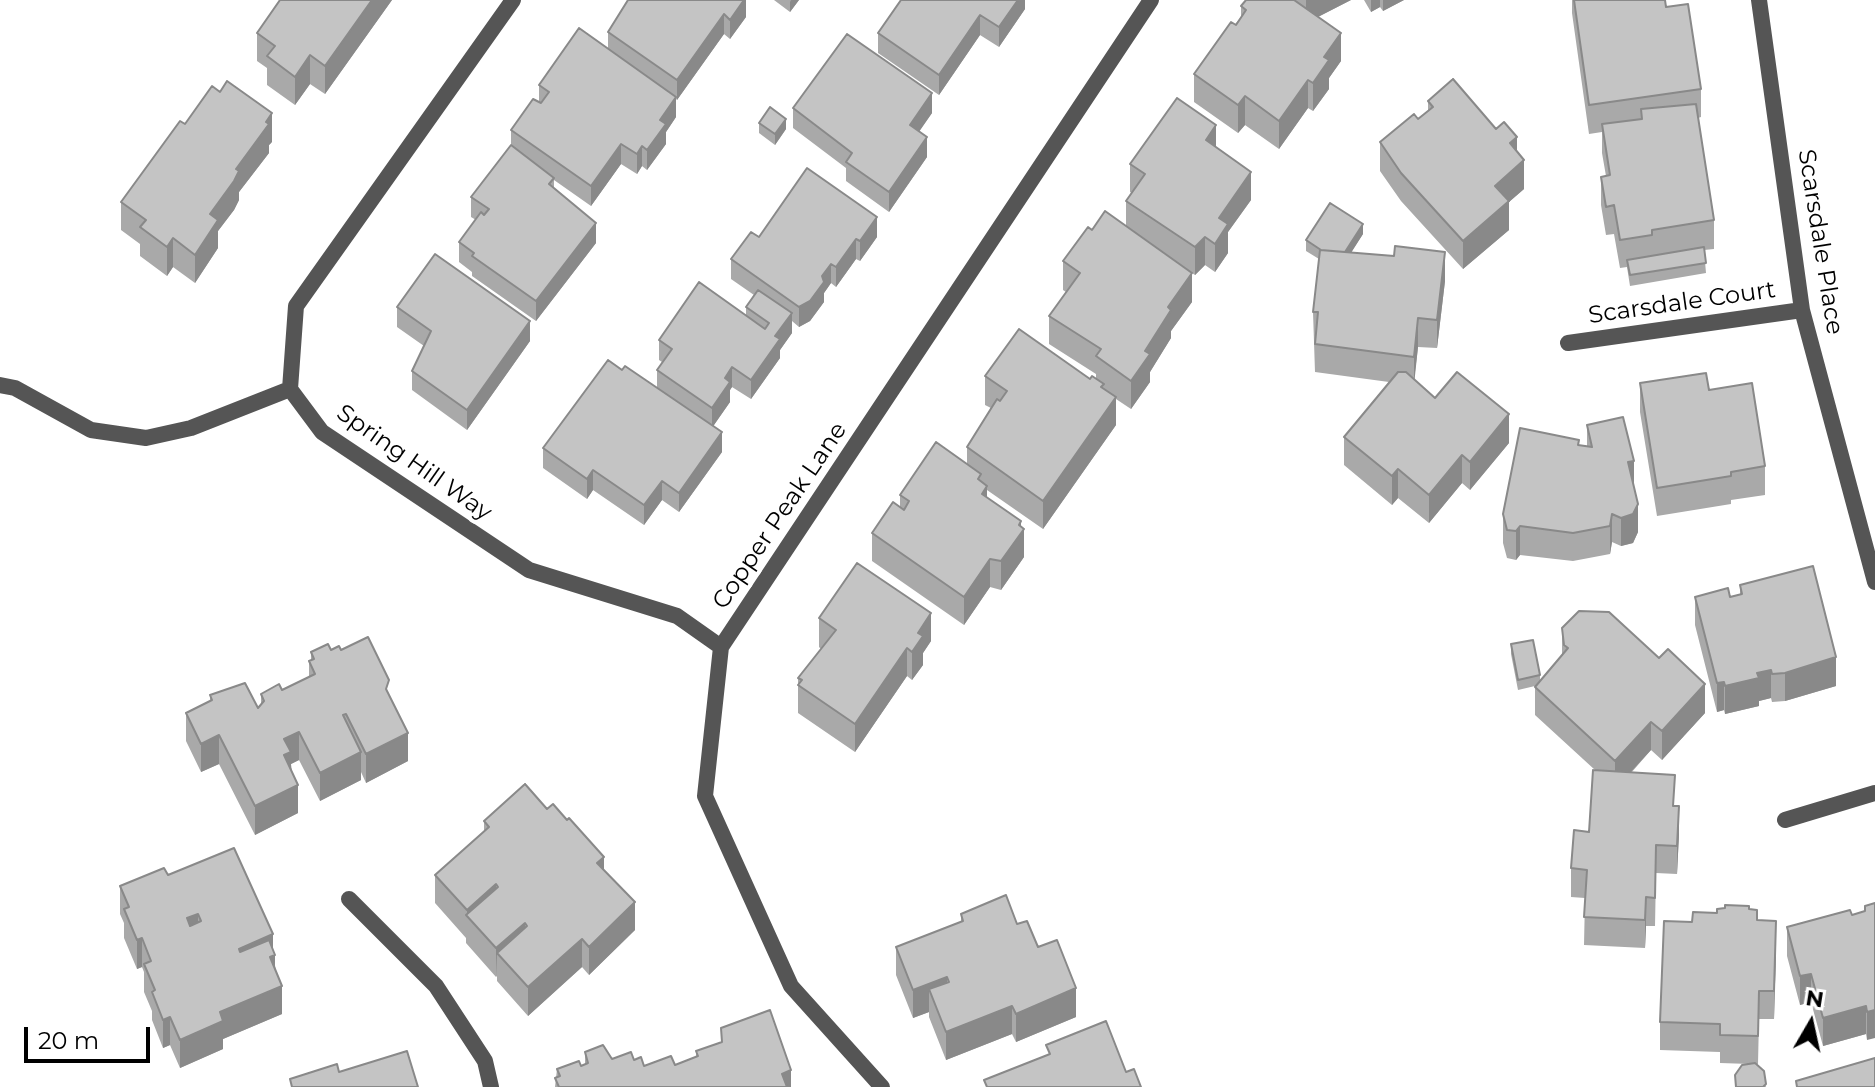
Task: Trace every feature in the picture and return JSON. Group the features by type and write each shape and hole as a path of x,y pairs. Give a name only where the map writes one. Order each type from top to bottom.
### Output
{"street":[{"path":"0,385 15,388 91,430 146,438 191,428 290,389 296,306 513,0"},
{"name":"Copper Peak Lane","path":"882,1087 791,986 705,796 721,647 1151,0"},
{"name":"Scarsdale Place","path":"1759,0 1802,310 1875,582"},
{"name":"Scarsdale Court","path":"1568,343 1802,310"},
{"name":"Spring Hill Way","path":"290,389 322,432 529,570 677,616 721,647"},
{"path":"1785,820 1875,793"},
{"path":"349,899 436,986 485,1061 491,1087"}],"building":[{"path":"280,0 372,0 325,66 310,55 295,77 267,56 275,46 257,33"},
{"path":"628,0 744,0 730,20 724,14 677,80 608,32"},
{"path":"901,0 1018,0 999,27 980,15 939,75 878,33"},
{"path":"1246,0 1294,0 1341,33 1324,57 1329,60 1313,83 1308,80 1279,121 1245,96 1238,105 1194,74 1231,22 1236,25 1246,10 1241,6"},
{"path":"1574,0 1665,0 1666,7 1688,4 1701,89 1589,105"},
{"path":"579,28 676,97 660,120 666,124 647,150 642,146 637,154 621,144 591,186 511,130 533,99 541,103 549,92 539,85"},
{"path":"847,34 932,93 910,125 927,137 889,192 846,162 852,153 793,108"},
{"path":"1453,79 1496,129 1504,122 1517,137 1510,143 1524,160 1495,186 1509,201 1463,241 1401,173 1380,142 1414,114 1418,119 1433,107 1428,101"},
{"path":"227,81 272,113 266,122 269,124 236,169 239,171 234,181 210,214 218,220 195,255 173,238 167,247 140,227 146,220 121,202 180,121 185,124 212,86 220,92"},
{"path":"1177,98 1216,125 1206,140 1251,172 1219,218 1228,224 1215,244 1205,237 1195,247 1126,201 1145,174 1130,164"},
{"path":"1696,104 1714,220 1652,230 1652,235 1620,240 1614,205 1606,207 1601,177 1610,175 1602,124 1642,119 1641,109"},
{"path":"770,107 786,119 775,134 759,123"},
{"path":"511,145 554,178 549,184 596,223 536,301 472,256 474,253 459,242 481,212 484,215 489,209 471,197"},
{"path":"807,168 877,217 836,267 831,264 822,276 824,282 810,301 799,307 731,259 751,232 759,237"},
{"path":"1330,203 1363,224 1345,252 1321,250 1306,240"},
{"path":"1105,211 1192,273 1168,307 1171,310 1145,351 1150,354 1131,381 1096,356 1101,349 1049,316 1080,273 1063,261 1088,227 1092,230"},
{"path":"1395,246 1445,252 1437,320 1418,318 1414,357 1315,344 1318,312 1313,312 1320,250 1394,256"},
{"path":"1704,247 1706,263 1630,275 1627,260"},
{"path":"435,254 530,321 467,410 412,371 431,331 397,307"},
{"path":"699,282 765,329 769,323 746,307 758,290 792,313 775,336 780,339 751,380 732,367 725,378 730,382 712,408 657,370 672,349 659,340"},
{"path":"1019,329 1090,379 1092,376 1104,384 1101,387 1116,397 1043,501 967,447 997,399 1000,401 1007,391 985,376"},
{"path":"608,360 622,370 625,366 722,432 679,493 662,481 644,505 593,470 587,479 543,448"},
{"path":"1398,372 1406,372 1435,398 1457,372 1509,414 1470,462 1462,455 1429,495 1398,469 1392,476 1344,437"},
{"path":"1706,373 1709,390 1752,383 1765,466 1731,472 1731,476 1657,488 1640,383"},
{"path":"1623,417 1634,461 1628,462 1638,504 1633,514 1621,518 1612,514 1610,526 1573,533 1520,526 1516,531 1507,530 1503,514 1520,428 1579,440 1578,445 1592,447 1587,425"},
{"path":"936,442 981,474 978,479 987,486 982,494 1021,521 1019,525 1024,529 1001,561 990,559 964,597 872,533 893,502 904,510 909,501 900,495"},
{"path":"857,563 931,613 918,633 923,636 912,652 907,648 855,724 798,685 802,680 798,678 836,630 819,618"},
{"path":"1813,566 1836,657 1785,673 1772,674 1771,670 1757,673 1759,678 1725,686 1724,682 1717,683 1695,597 1728,588 1730,597 1742,594 1740,585"},
{"path":"1579,611 1609,612 1659,658 1668,649 1705,684 1662,731 1651,722 1615,761 1535,687 1568,648 1564,645 1562,628"},
{"path":"368,637 389,680 386,689 408,733 366,754 346,714 343,715 361,752 320,773 299,732 284,739 291,752 284,755 298,785 255,806 219,735 201,744 186,713 212,700 210,695 245,683 258,708 264,701 261,694 279,684 282,690 315,674 309,661 314,659 311,652 328,644 331,650 339,646 341,650"},
{"path":"1533,640 1540,675 1518,680 1511,644"},
{"path":"1593,770 1675,775 1673,806 1679,806 1677,846 1656,845 1655,898 1646,897 1645,920 1584,917 1587,870 1571,868 1574,830 1589,832"},
{"path":"525,784 547,809 553,804 567,820 569,818 604,857 597,863 635,902 589,947 582,939 528,987 497,953 527,926 525,923 496,948 466,915 498,887 496,884 467,910 435,875 489,827 484,821"},
{"path":"234,848 273,934 239,949 240,952 269,940 275,955 270,957 282,986 220,1012 223,1021 180,1040 170,1017 163,1020 152,992 155,990 144,964 151,961 142,938 137,940 124,909 129,907 120,886 164,868 168,875","holes":["198,914 201,921 190,926 187,918"]},
{"path":"1006,895 1017,924 1027,921 1038,947 1057,940 1076,988 1016,1014 1012,1006 946,1032 929,989 949,982 947,977 913,990 896,947 963,921 961,914"},
{"path":"1875,903 1875,1010 1867,1012 1866,1006 1823,1018 1811,974 1800,976 1787,927 1850,910 1852,915 1865,911 1865,906"},
{"path":"1725,905 1749,906 1749,909 1757,910 1757,920 1776,921 1774,991 1759,991 1758,1036 1720,1035 1720,1024 1660,1022 1664,921 1692,922 1693,912 1717,913 1717,909 1725,908"},
{"path":"770,1010 791,1070 782,1074 787,1087 559,1087 555,1078 560,1076 557,1069 579,1061 581,1066 588,1063 585,1052 603,1045 612,1059 631,1052 634,1060 641,1057 644,1066 671,1056 675,1065 698,1056 696,1051 722,1042 721,1028"},
{"path":"1106,1021 1126,1072 1134,1069 1141,1087 987,1087 984,1080 1050,1054 1046,1045"},
{"path":"407,1051 418,1087 292,1087 290,1079 337,1064 339,1072"},
{"path":"1875,1058 1875,1087 1797,1087 1796,1081"},
{"path":"1755,1063 1764,1071 1766,1084 1763,1087 1736,1087 1735,1075 1742,1065"}]}
